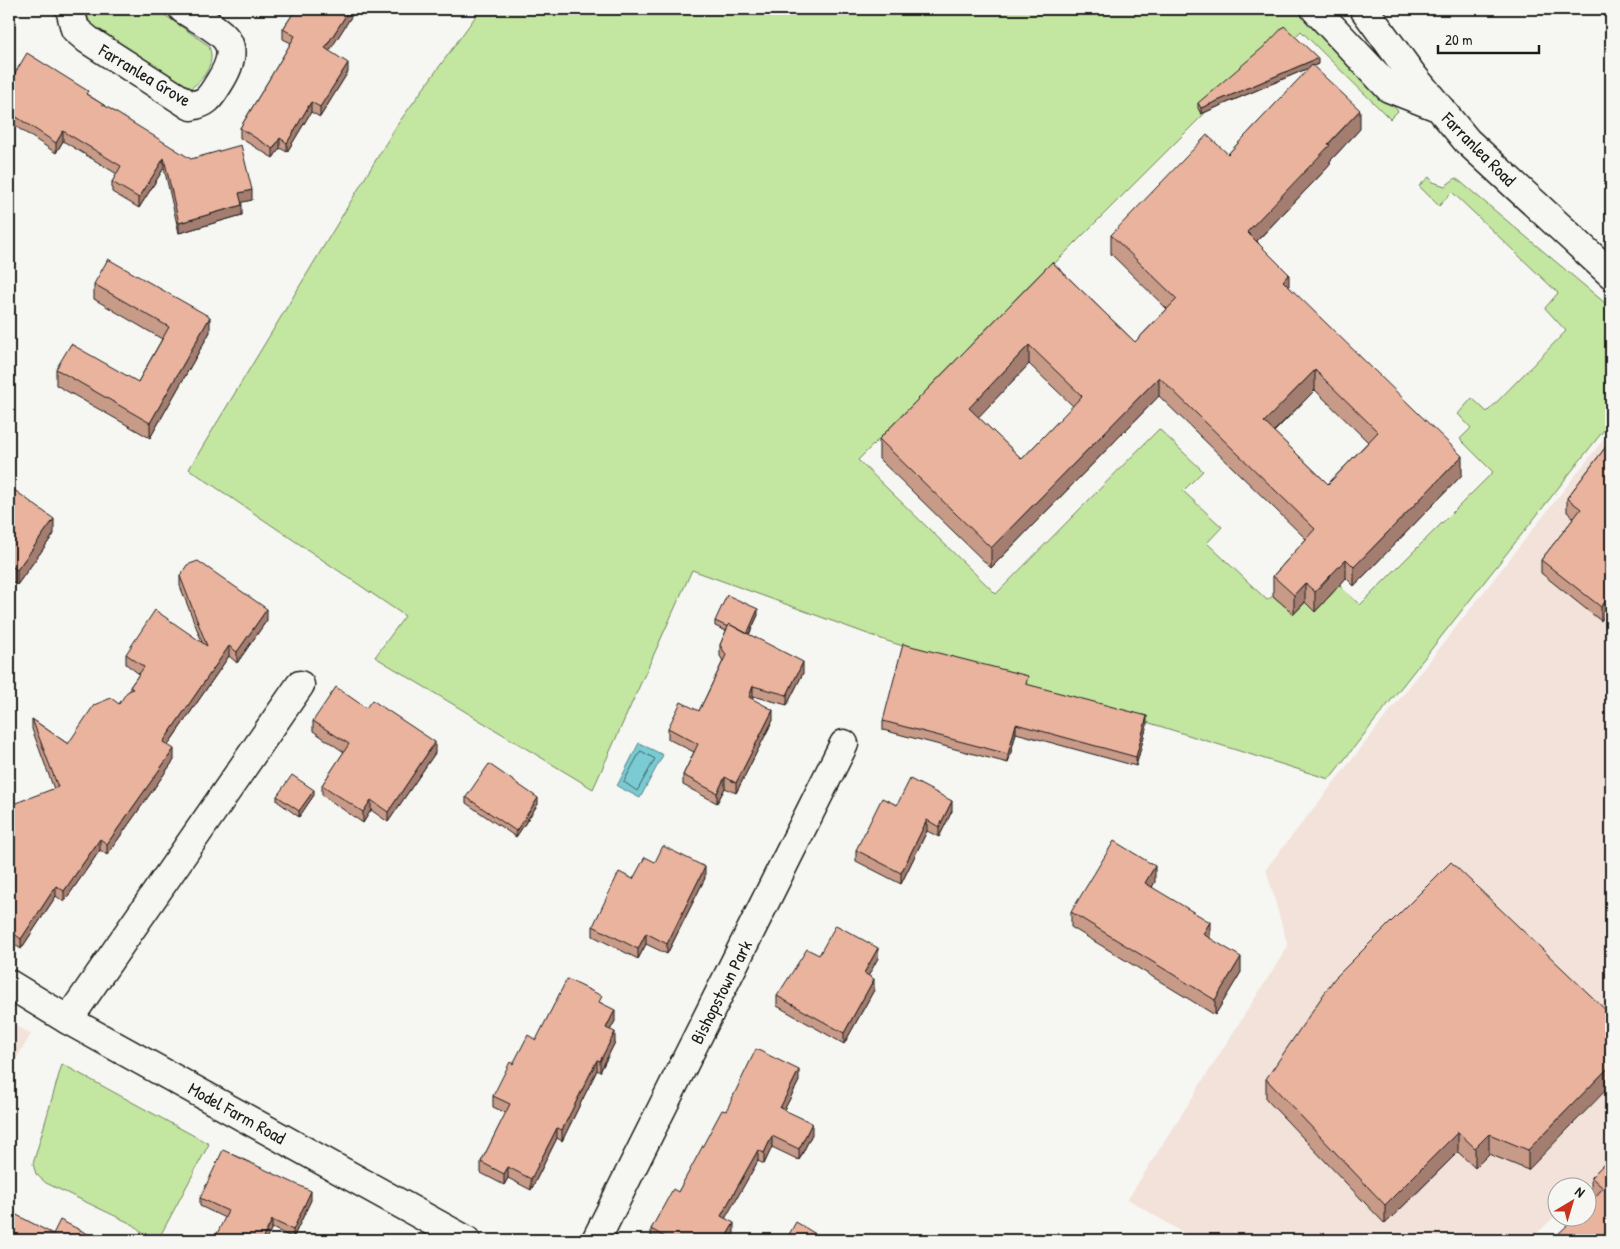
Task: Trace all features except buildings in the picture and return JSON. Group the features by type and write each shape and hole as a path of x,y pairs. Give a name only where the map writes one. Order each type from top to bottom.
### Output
{"street":[{"name":"Farranlea Grove","path":"70,9 75,29 88,40 191,106 203,104 211,96 231,65 232,55 230,45 224,36 183,9"},
{"path":"1315,9 1389,88 1437,106"},
{"name":"Farranlea Road","path":"1364,9 1437,106 1467,141 1611,274"},
{"path":"68,1020 300,685"},
{"name":"Bishopstown Park","path":"596,1240 844,744"},
{"name":"Model Farm Road","path":"9,984 68,1020 466,1240"}],"shaded area":[{"path":"1611,430 1611,1162 1596,1176 1548,1176 1548,1223 1530,1240 1195,1240 1128,1199 1288,946 1266,869"},
{"path":"9,1022 31,1034 9,1071"}],"green space":[{"path":"85,9 156,9 208,45 211,57 208,69 201,80 191,88 183,86 92,29"},
{"path":"481,9 1299,9 1398,111 1390,119 1301,31 1295,37 1286,29 1221,97 858,460 996,594 1159,429 1203,471 1183,491 1222,527 1207,543 1267,600 1273,596 1294,614 1330,577 1360,605 1493,472 1460,439 1471,428 1458,414 1472,398 1487,412 1566,331 1545,308 1558,293 1452,192 1439,206 1419,186 1429,177 1433,182 1445,186 1456,178 1611,308 1611,421 1329,779 887,641 692,570 593,789 375,657 405,616 189,469 397,125"},
{"path":"62,1064 209,1144 158,1240 150,1240 134,1225 46,1183 36,1174 33,1164"}],"water":[{"path":"639,743 663,755 640,798 617,786"}]}
